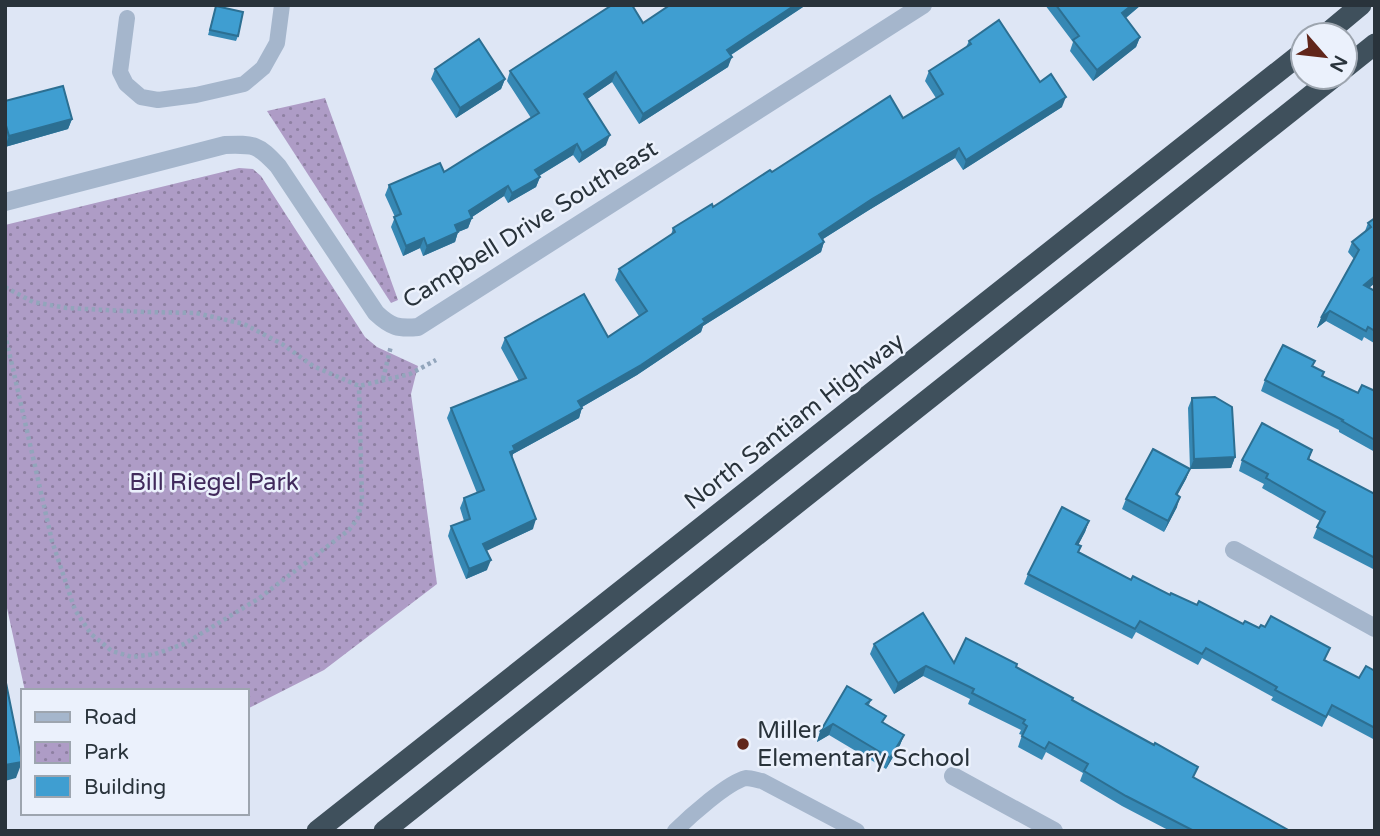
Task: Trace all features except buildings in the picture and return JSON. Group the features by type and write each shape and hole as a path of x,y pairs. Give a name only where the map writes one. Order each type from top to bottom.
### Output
{"highway":[{"path":"1342,21 1361,5"},
{"path":"1359,57 1375,44"},
{"name":"North Santiam Highway","path":"317,831 1289,63"},
{"path":"384,831 1316,91"}],"street":[{"name":"Campbell Drive Southeast","path":"5,202 225,145 250,144 265,152 278,166 376,313 389,325 418,327 923,5"},
{"path":"1234,550 1375,628"},
{"path":"953,776 1034,826 1054,831"}],"lane":[{"path":"127,18 120,72 126,85 141,97 158,100 244,84 263,68 277,43 282,5"},
{"path":"675,831 693,813 736,782 749,778 762,781 857,831"}],"path":[{"path":"5,287 33,302 68,308 196,313 244,324 282,344 313,366 359,386 410,374 436,360"},
{"path":"383,380 396,327"},
{"path":"5,334 52,541 75,610 92,634 112,651 132,657 155,654 184,644 258,599 349,530 358,518 362,500 359,386"}],"green space":[{"path":"325,98 398,300 391,303 267,111"},
{"name":"Bill Riegel Park","path":"239,168 253,169 261,176 365,337 377,347 418,366 411,394 437,584 324,670 248,708 248,689 25,689 5,599 5,225"}],"place":[{"name":"Miller Elementary School","path":"743,744"}]}
